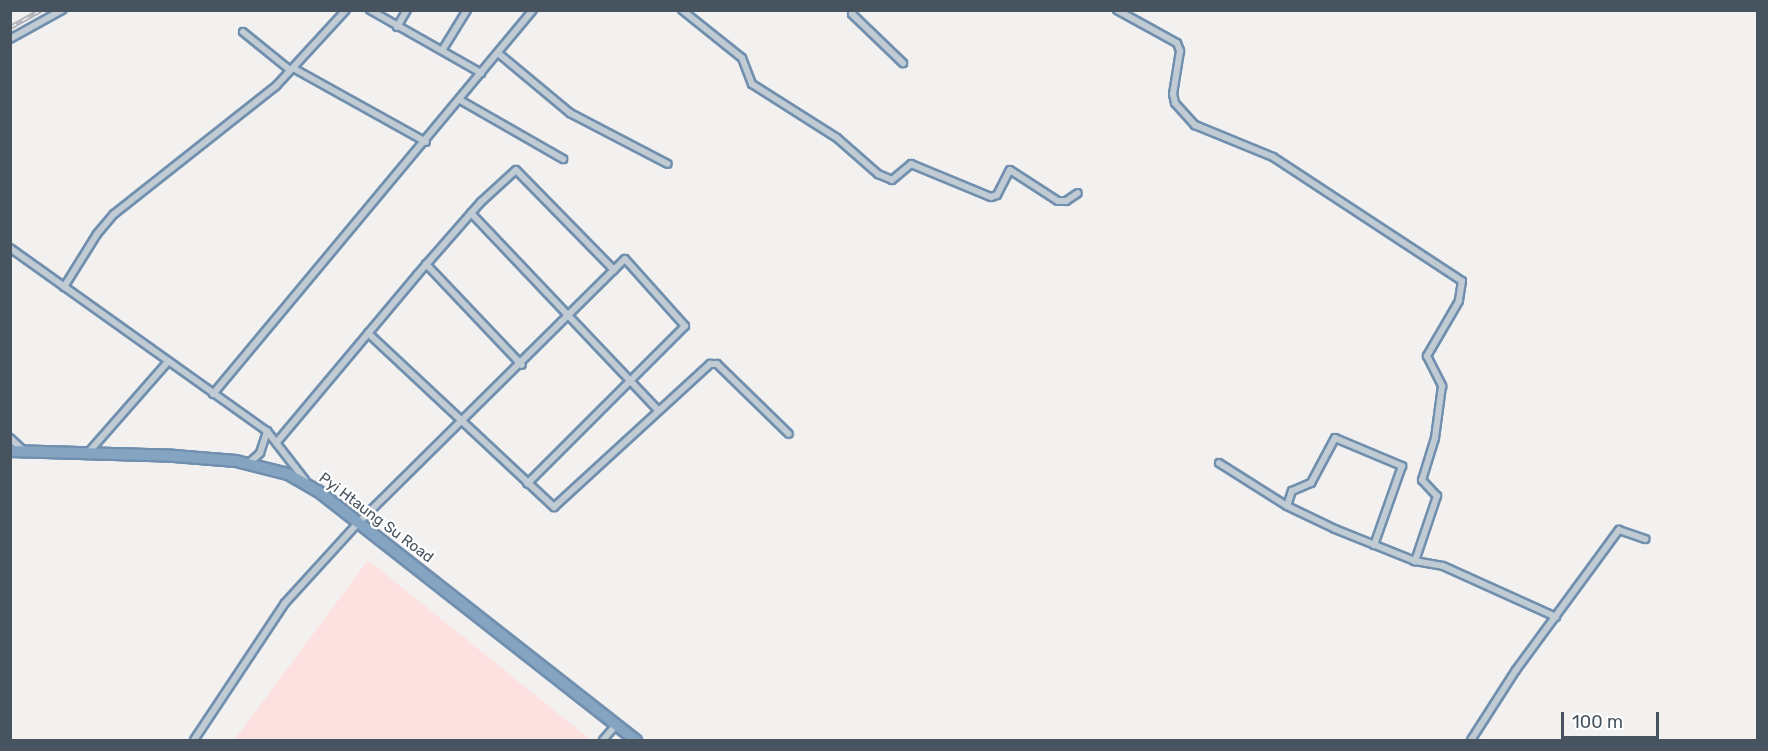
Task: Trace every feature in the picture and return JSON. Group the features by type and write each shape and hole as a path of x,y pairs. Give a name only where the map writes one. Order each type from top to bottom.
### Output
{"highway":[{"name":"Pyi Htaung Su Road","path":"10,451 174,456 248,464 288,474 308,485 358,523 636,741"}],"street":[{"path":"10,39 62,10"},
{"path":"64,287 97,234 114,214 216,135 292,69 346,10"},
{"path":"370,10 397,27 443,49 481,73"},
{"path":"397,27 407,10"},
{"path":"443,49 467,10"},
{"path":"213,394 426,142 533,10"},
{"path":"682,10 742,58 752,84 837,138 878,174 892,180 911,164 991,197 997,195 1010,170 1058,201 1066,201 1078,193"},
{"path":"853,10 852,14 903,63"},
{"path":"1117,10 1177,43 1180,51 1173,94 1195,125 1273,157 1462,282 1459,301 1427,356 1442,386 1436,438 1422,480 1437,496 1415,561"},
{"path":"243,32 292,69 426,142"},
{"path":"498,52 570,112 668,164"},
{"path":"460,100 563,159"},
{"path":"277,442 426,264 471,213 516,170 614,270"},
{"path":"471,213 571,315 657,409"},
{"path":"10,248 167,363 267,431 308,485"},
{"path":"194,741 285,603 358,523 522,365 625,259 687,323 527,484"},
{"path":"426,264 522,365"},
{"path":"368,333 554,507 657,409 710,364 717,364 789,434"},
{"path":"87,454 167,363"},
{"path":"248,464 260,453 267,431"},
{"path":"10,438 24,451"},
{"path":"1287,506 1292,491 1311,483 1335,438 1402,466 1374,546"},
{"path":"1219,462 1287,506 1374,546 1415,561 1443,567 1556,616"},
{"path":"1471,741 1556,616 1619,530 1645,539"},
{"path":"603,741 616,725"}],"shaded area":[{"path":"368,560 591,740 234,740"}],"railway":[{"path":"10,27 41,10"}]}
